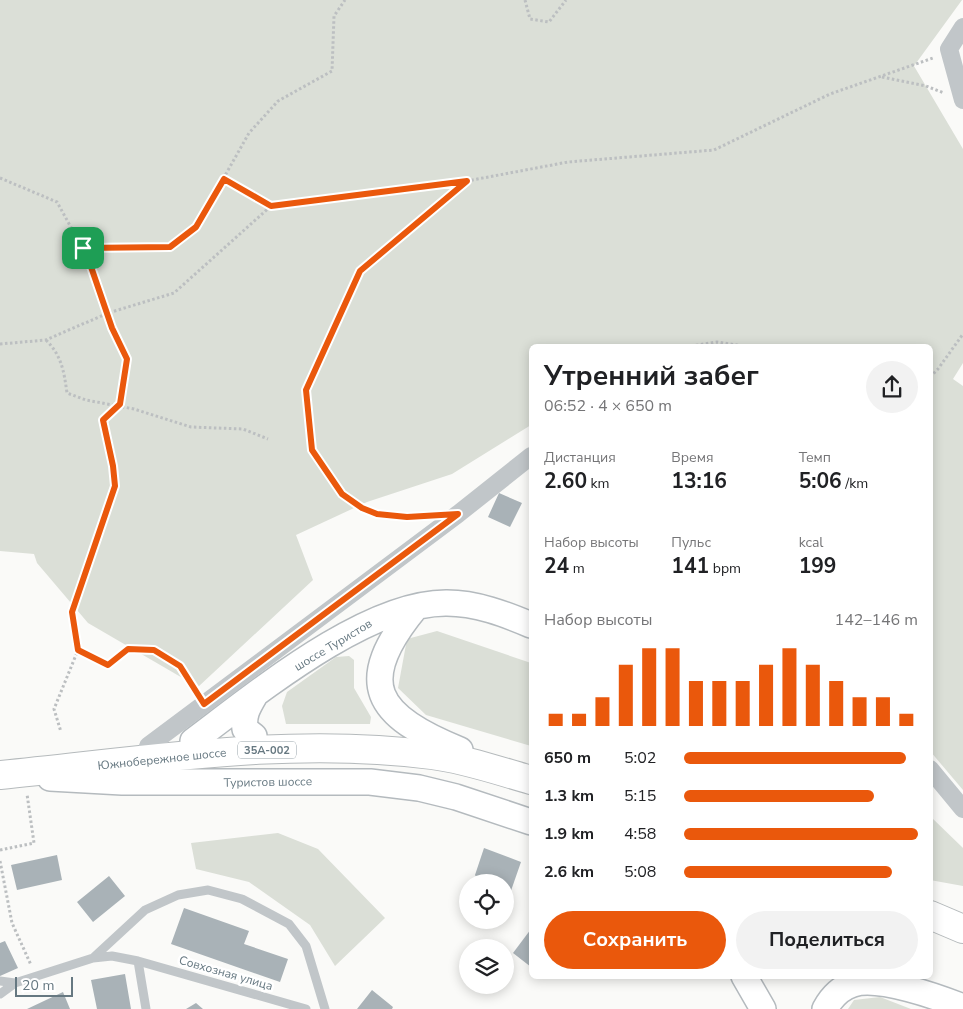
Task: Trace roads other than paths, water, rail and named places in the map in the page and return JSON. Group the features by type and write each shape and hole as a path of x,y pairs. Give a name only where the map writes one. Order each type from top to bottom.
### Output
{"highway":[{"name":"Южнобережное шоссе","path":"0,760 70,758 148,746 254,736 340,737 404,742 460,750 529,766"},
{"name":"Южнобережное шоссе","path":"0,776 211,753 334,748 434,755 529,779"},
{"path":"933,916 963,930"},
{"path":"933,931 963,944"}],"main road":[{"path":"460,750 427,737 390,710 381,694 379,679 382,661 390,641 416,607 447,603 474,606 529,624"},
{"name":"шоссе Туристов","path":"193,741 240,697 376,619 416,607"},
{"path":"240,697 247,709 244,720 245,729 254,736"},
{"name":"Туристов шоссе","path":"0,776 122,782 370,782 438,792 529,821"},
{"path":"746,979 763,1009"},
{"path":"825,1009 832,996 845,987 861,983 875,983 903,988 963,1007"}],"street":[{"path":"963,27 949,49 963,100"},
{"path":"148,746 204,704 240,697 458,514 529,458"},
{"path":"933,773 963,809"}],"lane":[{"path":"93,958 145,910 178,895 208,890 242,899 289,924 306,946 325,1009"},
{"name":"Совхозная улица","path":"0,994 15,983 93,958 112,956 138,961 306,1009"},
{"path":"138,961 146,1009"},
{"path":"0,981 15,983"}]}
